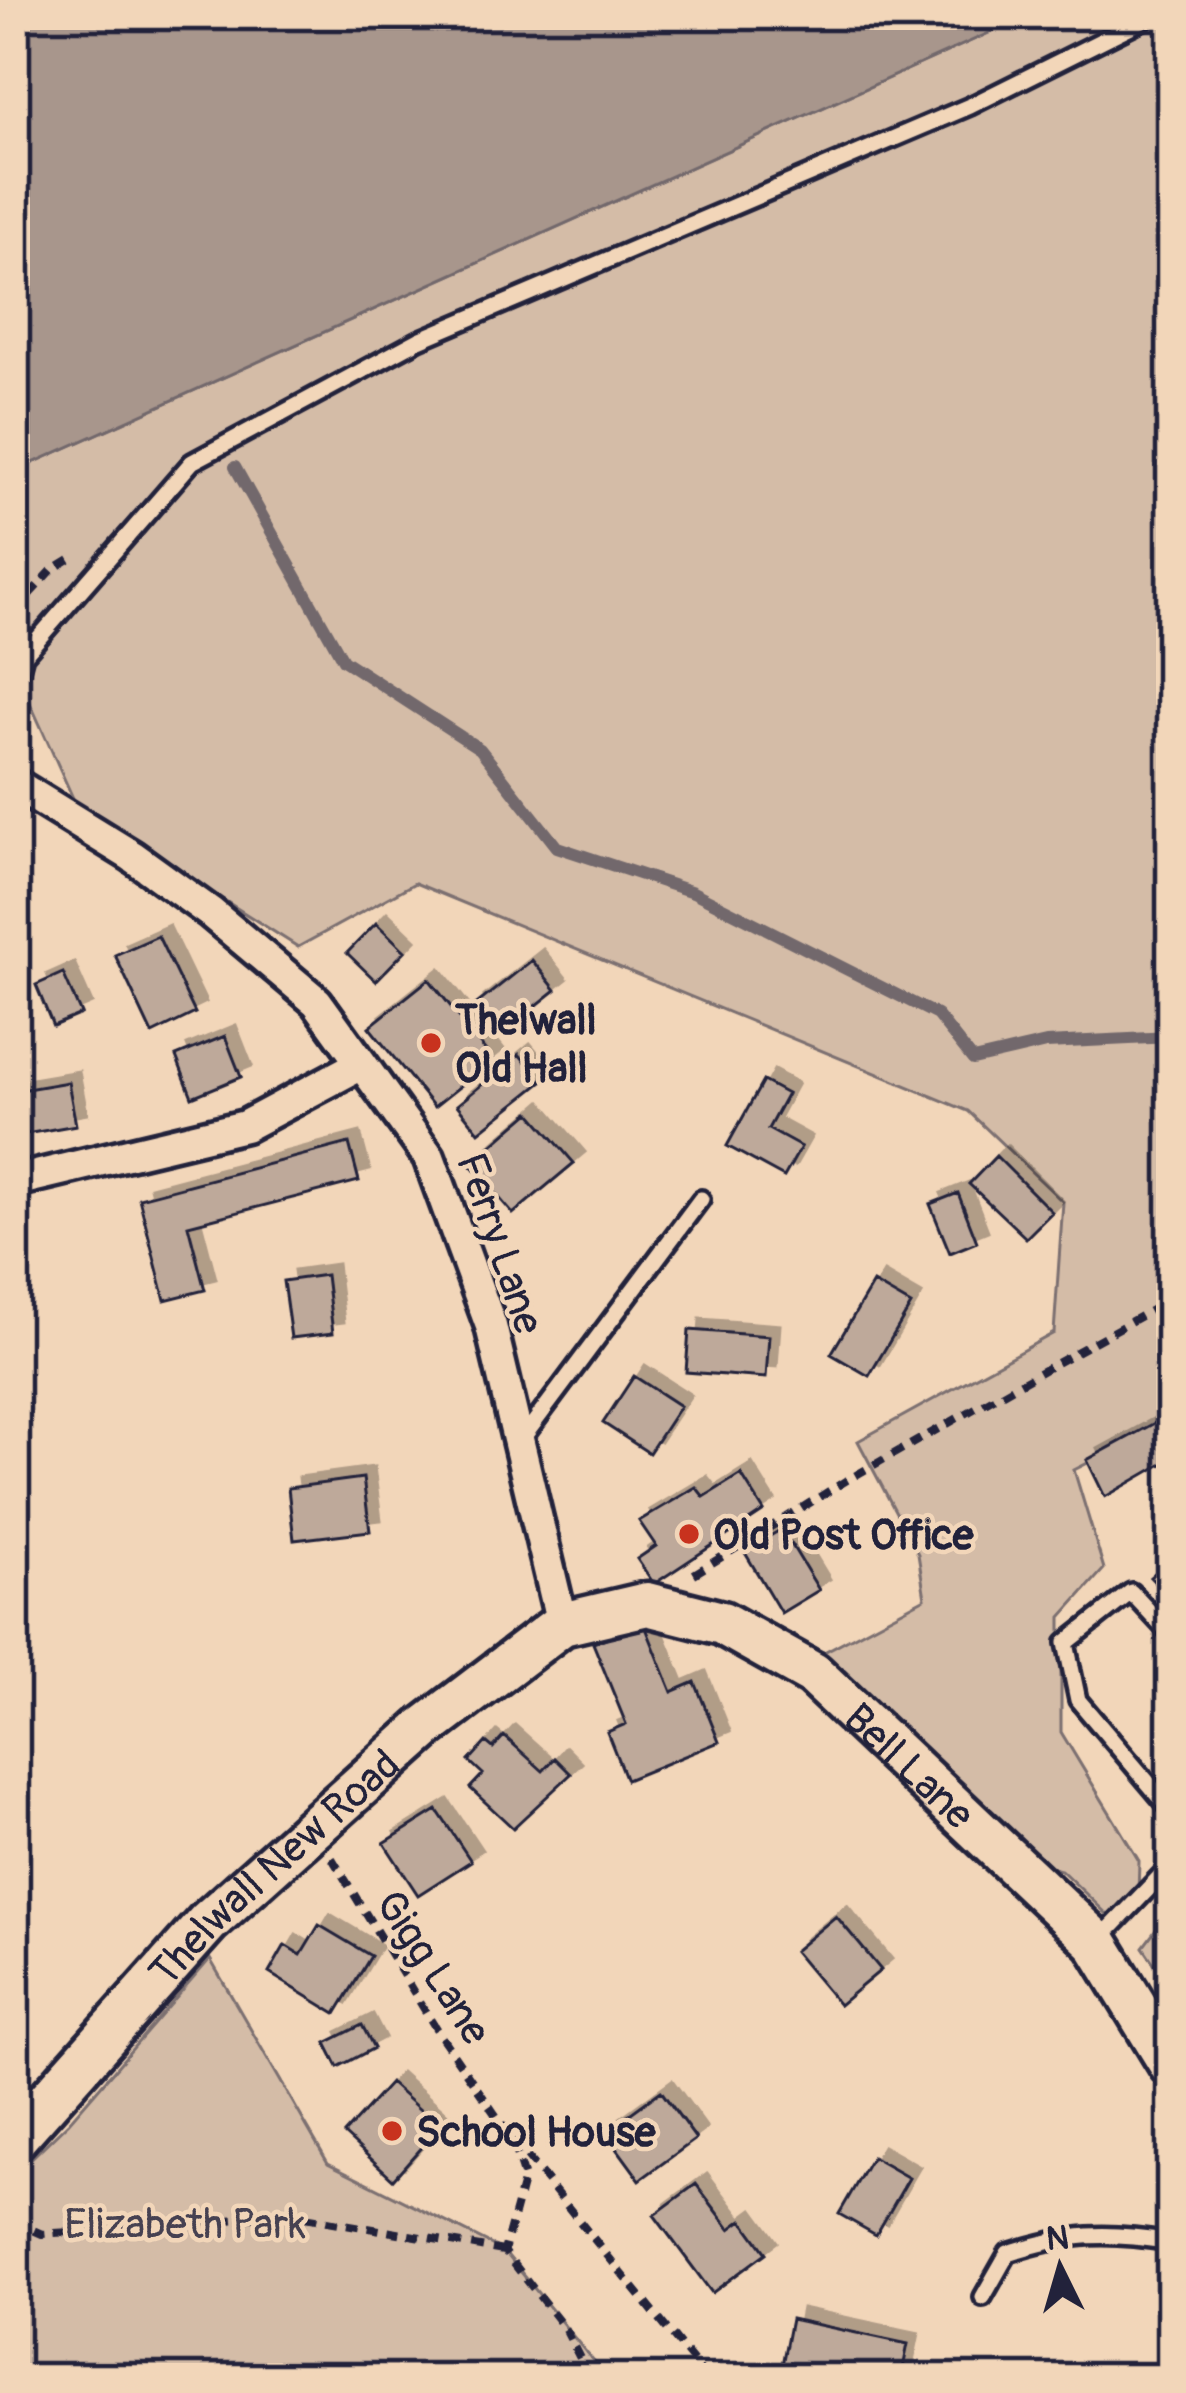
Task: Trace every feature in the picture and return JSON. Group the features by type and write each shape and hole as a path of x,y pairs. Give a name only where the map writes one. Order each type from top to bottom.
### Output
{"main road":[{"name":"Bell Lane","path":"562,1624 647,1604 722,1623 814,1674 1096,1942 1171,2065"},
{"name":"Thelwall New Road","path":"15,2138 208,1922 425,1728 562,1624"}],"street":[{"name":"Ferry Lane","path":"15,783 211,913 317,1002 429,1157 490,1326 562,1624"},
{"path":"15,1181 245,1126 362,1064"}],"lane":[{"path":"15,688 24,655 192,462 419,340 970,106 1153,15"},
{"path":"518,1446 701,1198"},
{"path":"1171,1635 1131,1592 1066,1643 1078,1700 1171,1810"},
{"path":"1096,1942 1171,1865"},
{"path":"982,2297 1008,2253 1065,2234 1110,2232 1171,2242"}],"path":[{"path":"647,1604 847,1480 1171,1299"},
{"name":"Gigg Lane","path":"316,1824 342,1882 393,1950 438,2032 511,2137 640,2289 707,2378"},
{"name":"Gigg Lane","path":"504,2251 524,2178 511,2137"},
{"path":"15,2222 42,2234 292,2215 504,2251 565,2329 590,2378"},
{"path":"719,2378 765,2368"}],"green space":[{"path":"1029,15 1171,15 1171,1421 1074,1470 1104,1569 1061,1617 1061,1732 1139,1861 1138,1895 1110,1917 1061,1870 1006,1855 912,1777 824,1652 925,1598 918,1554 858,1441 1054,1333 1063,1202 968,1111 415,883 298,947 77,807 27,696 15,697 15,471"},
{"path":"1171,1910 1171,1988 1143,1947"},
{"name":"Elizabeth Park","path":"210,1959 328,2163 504,2251 607,2378 15,2378 15,2174 69,2122"}],"shaded area":[{"path":"15,15 1029,15 15,471"}],"building":[{"path":"376,923 405,951 376,981 347,953"},
{"path":"158,936 195,1013 152,1034 115,955"},
{"path":"532,960 556,990 497,1037 473,1007"},
{"path":"63,973 81,1014 53,1026 36,985"},
{"name":"Thelwall Old Hall","path":"429,979 493,1060 434,1107 369,1027"},
{"path":"225,1036 241,1077 192,1097 176,1056"},
{"path":"519,1054 542,1082 479,1132 457,1105"},
{"path":"763,1081 787,1094 768,1129 801,1147 784,1177 727,1146"},
{"path":"68,1082 76,1125 15,1136 15,1091"},
{"path":"530,1112 574,1163 513,1214 470,1164"},
{"path":"349,1143 359,1181 188,1225 205,1290 165,1300 139,1198"},
{"path":"996,1156 1052,1212 1026,1238 969,1184"},
{"path":"958,1193 977,1242 950,1253 930,1204"},
{"path":"326,1275 333,1333 291,1338 283,1281"},
{"path":"873,1283 911,1305 869,1376 831,1354"},
{"path":"689,1330 769,1336 766,1378 686,1372"},
{"path":"634,1376 680,1406 649,1453 603,1423"},
{"path":"1171,1414 1171,1459 1105,1497 1087,1460"},
{"name":"Old Post Office","path":"741,1474 764,1511 654,1584 637,1559 656,1546 639,1521 696,1487 704,1497"},
{"path":"363,1478 370,1531 294,1540 288,1488"},
{"path":"782,1529 819,1590 781,1613 744,1551"},
{"path":"1171,1559 1171,1599 1150,1577"},
{"path":"644,1623 672,1692 695,1682 719,1742 626,1780 607,1732 626,1724 593,1643"},
{"path":"504,1736 543,1771 555,1758 571,1774 513,1828 470,1788 483,1774 469,1761 486,1742 493,1748"},
{"path":"437,1810 471,1861 418,1895 384,1843"},
{"path":"836,1916 881,1970 839,2005 794,1951"},
{"path":"319,1925 371,1956 336,2014 269,1973 285,1945 301,1955"},
{"path":"362,2025 374,2048 338,2067 326,2043"},
{"name":"School House","path":"390,2083 439,2127 393,2179 344,2134"},
{"path":"661,2091 696,2139 640,2180 605,2132"},
{"path":"872,2157 909,2178 876,2235 839,2214"},
{"path":"696,2184 730,2229 742,2220 766,2253 712,2293 654,2215"},
{"path":"791,2319 908,2344 901,2378 808,2378 805,2368 782,2365"}],"waterway":[{"path":"235,467 343,660 480,749 557,847 693,892 937,1015 973,1060 1046,1043 1171,1037"}],"place":[{"name":"Thelwall Old Hall","path":"431,1043"},
{"name":"Old Post Office","path":"689,1534"},
{"name":"School House","path":"392,2131"}]}
